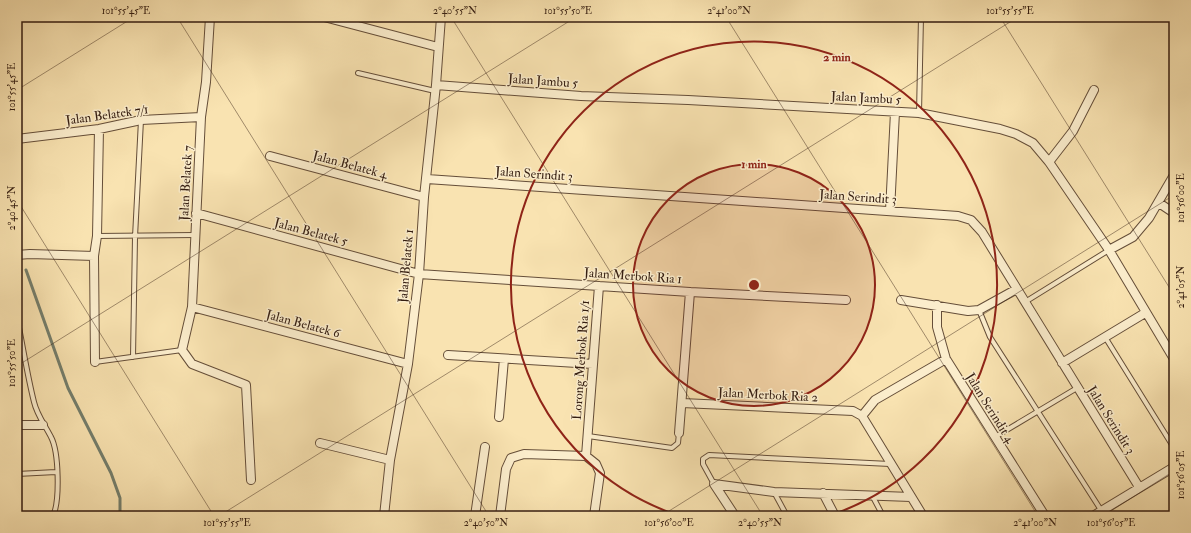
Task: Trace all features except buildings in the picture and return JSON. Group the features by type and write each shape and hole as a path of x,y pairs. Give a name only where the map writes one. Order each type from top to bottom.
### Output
{"street":[{"name":"Jalan Belatek 7","path":"182,350 192,307 201,117 206,82 210,17"},
{"path":"324,17 438,47"},
{"name":"Jalan Belatek 1","path":"384,516 390,460 408,364 419,274 424,197 436,88 441,17"},
{"name":"Jalan Jambu 5","path":"436,88 919,113 1000,129 1016,134 1033,143 1049,162 1109,250 1145,313 1174,359"},
{"path":"1049,162 1073,131 1094,90"},
{"path":"890,211 895,112"},
{"name":"Jalan Belatek 7/1","path":"17,139 99,129 141,120 201,117"},
{"path":"95,362 94,256 97,236 99,129"},
{"name":"Jalan Belatek 4","path":"270,156 424,197"},
{"path":"1109,250 1132,237 1149,218 1174,175"},
{"name":"Jalan Serindit 3","path":"427,179 958,216 971,220 982,232 1139,487"},
{"path":"1159,203 1174,213"},
{"name":"Jalan Belatek 5","path":"196,213 419,274"},
{"path":"17,255 94,256"},
{"name":"Jalan Merbok Ria 1","path":"419,274 690,292 846,300"},
{"name":"Lorong Merbok Ria 1/1","path":"586,456 598,286"},
{"path":"901,300 968,311 978,310 1017,289"},
{"path":"679,433 690,292"},
{"name":"Jalan Serindit 4","path":"937,305 937,327 946,359 1044,516"},
{"name":"Jalan Belatek 6","path":"192,307 408,364"},
{"path":"1062,363 1145,313"},
{"path":"182,350 192,364 246,384 251,480"},
{"path":"448,355 593,364"},
{"path":"499,417 504,359"},
{"path":"923,516 910,497 862,416 875,400 946,359"},
{"name":"Jalan Merbok Ria 2","path":"682,403 853,411 862,416"},
{"path":"17,425 43,425"},
{"path":"320,443 390,460"},
{"path":"475,516 485,447"},
{"path":"500,516 506,469 511,458 524,454 586,456 596,464 600,473 594,516"},
{"path":"1093,516 1174,467"},
{"path":"714,484 774,492 873,497 910,497"},
{"path":"714,484 735,516"},
{"path":"823,494 835,516"}],"lane":[{"path":"919,113 921,17"},
{"path":"358,73 436,88"},
{"path":"133,357 134,237 141,120"},
{"path":"97,236 195,236"},
{"path":"1025,302 1109,250"},
{"path":"978,310 990,337 1101,510"},
{"path":"17,318 34,403 43,425 52,438 57,494 54,516"},
{"path":"1104,337 1174,448"},
{"path":"95,362 182,350"},
{"path":"994,437 1077,388"},
{"path":"587,436 672,448 678,443 679,433"},
{"path":"714,484 703,464 703,459 709,455 890,464"},
{"path":"17,474 56,472"},
{"path":"774,492 787,516"},
{"path":"873,497 883,516"}],"waterway":[{"path":"26,270 68,388 111,473 120,498 120,516"}]}
